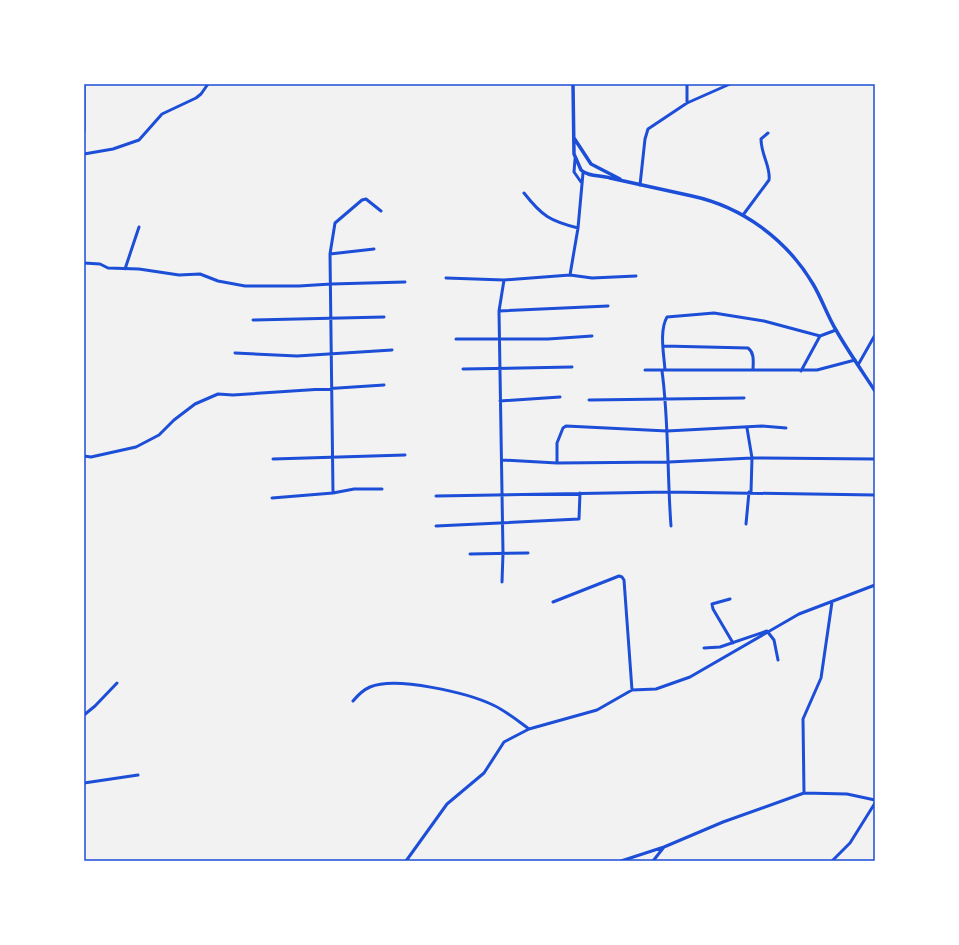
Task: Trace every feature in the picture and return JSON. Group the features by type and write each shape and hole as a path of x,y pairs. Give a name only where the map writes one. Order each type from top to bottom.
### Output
{"street":[{"path":"84,84 84,131"},
{"path":"84,154 113,149 139,140 162,114 196,98 208,84"},
{"path":"573,84 574,172 581,182"},
{"path":"687,84 687,103"},
{"path":"640,186 644,139 648,128 687,103 730,84"},
{"path":"743,215 769,180 770,174 761,150 761,139 768,133"},
{"path":"574,137 591,164 628,183"},
{"path":"575,159 583,173 694,196 743,215 780,242 798,261 814,285 836,330 875,391"},
{"path":"570,275 578,228 583,173"},
{"path":"524,193 537,208 554,222 578,228"},
{"path":"333,493 330,254 335,223 362,200 366,199 381,211"},
{"path":"125,268 139,227"},
{"path":"330,254 374,249"},
{"path":"84,263 179,275 200,274 218,281 245,286 299,286 405,282"},
{"path":"446,278 504,280 570,275 592,278 636,276"},
{"path":"502,582 502,460 499,311 504,280"},
{"path":"499,311 608,306"},
{"path":"672,526 668,492 669,462 664,371 665,322 668,318 714,313 764,321 820,336 836,330"},
{"path":"253,320 384,317"},
{"path":"858,365 875,335"},
{"path":"456,339 500,340 592,336"},
{"path":"801,371 820,336"},
{"path":"870,344 875,345"},
{"path":"664,346 748,348 751,350 753,357 753,370"},
{"path":"235,353 297,356 392,350"},
{"path":"645,370 801,371 817,370 855,360"},
{"path":"463,369 572,367"},
{"path":"84,456 91,457 136,447 159,435 174,420 195,404 218,394 384,385"},
{"path":"500,401 560,397"},
{"path":"589,400 744,398"},
{"path":"557,463 557,443 563,428 566,426 667,431 747,428 762,426 786,428"},
{"path":"746,524 752,458 747,428"},
{"path":"273,459 405,456"},
{"path":"502,460 557,463 669,462 752,458 875,459"},
{"path":"272,498 333,493 354,489 382,489"},
{"path":"436,496 668,492 875,494"},
{"path":"436,526 579,519 580,493"},
{"path":"470,554 528,553"},
{"path":"553,602 612,579 622,577 624,580 632,690"},
{"path":"406,861 446,804 484,773 504,742 529,729 597,710 632,690 656,689 690,677 799,614 875,585"},
{"path":"730,599 712,604 713,609 733,643"},
{"path":"804,793 803,719 821,678 832,602"},
{"path":"704,648 713,648 733,643 764,631 768,632 774,640 778,660"},
{"path":"84,715 117,683"},
{"path":"353,701 362,692 371,687 386,684 408,684 470,695 495,706 529,729"},
{"path":"84,782 138,775"},
{"path":"621,861 664,847 731,819 804,793 847,794 875,800"},
{"path":"832,861 850,844 875,803"},
{"path":"653,861 664,847"}]}
